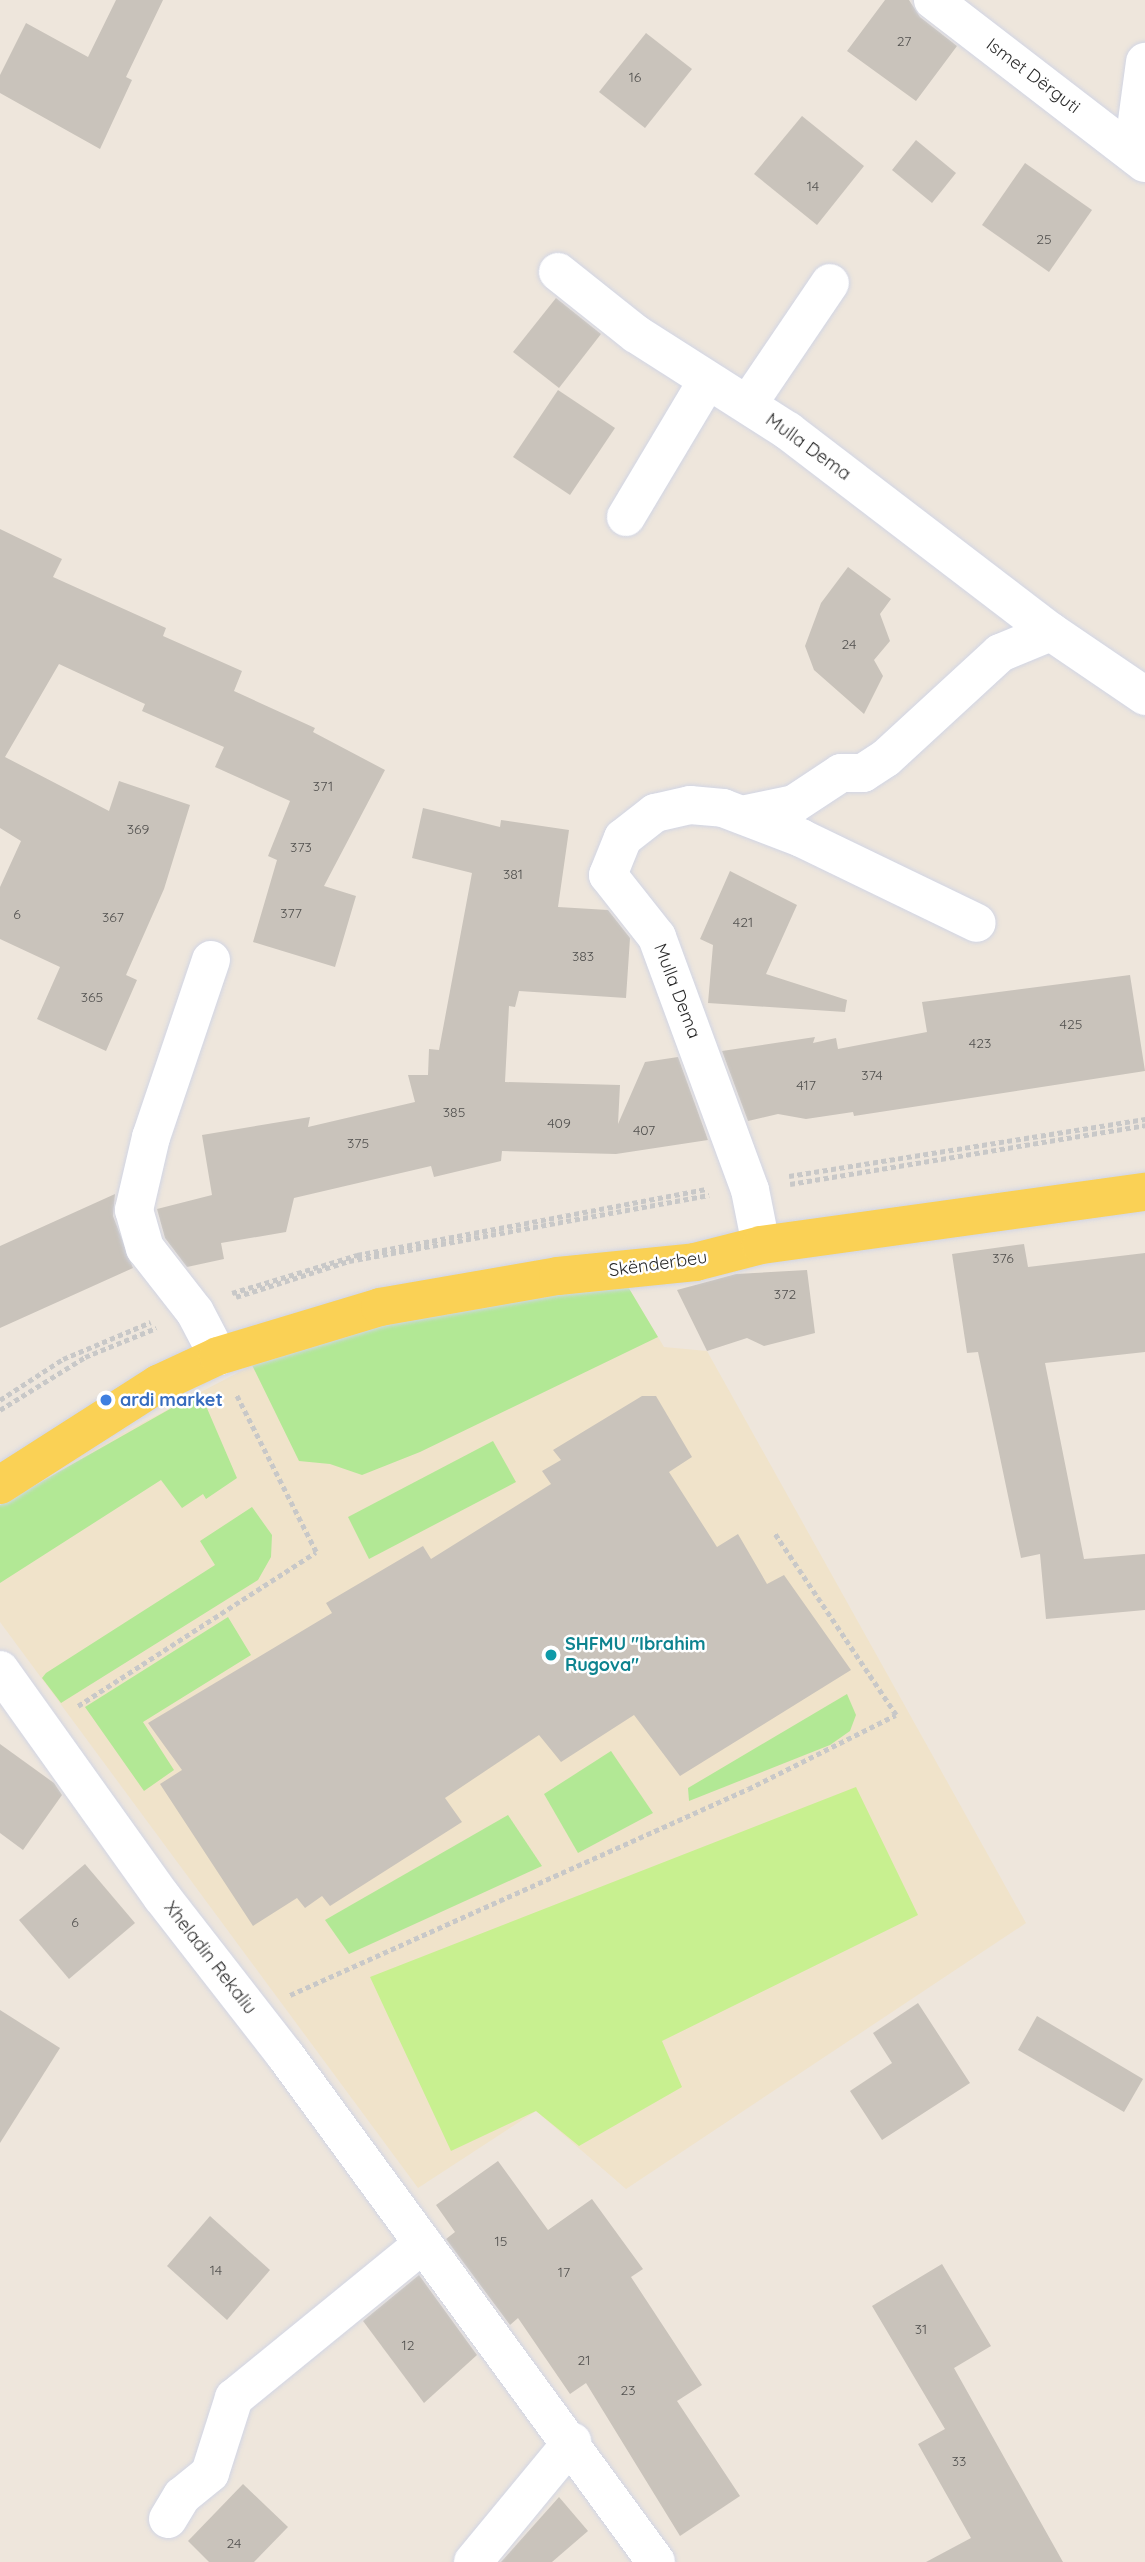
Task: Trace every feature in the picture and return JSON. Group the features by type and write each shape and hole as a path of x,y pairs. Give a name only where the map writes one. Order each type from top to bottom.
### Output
{"main road":[{"name":"Skënderbeu","path":"0,1485 115,1410 218,1356 380,1307 558,1276 695,1262 761,1245 1145,1192"}],"street":[{"name":"Ismet Dërguti","path":"933,0 1139,157"},
{"name":"Ismet Dërguti","path":"1139,157 1145,62"},
{"name":"Mulla Dema","path":"558,272 707,381 748,404 1051,632 1145,696"},
{"path":"748,404 830,283"},
{"path":"626,517 707,381"},
{"name":"Mulla Dema","path":"746,814 794,803 841,773 863,773 886,758 1000,653 1051,632"},
{"name":"Mulla Dema","path":"761,1245 746,1181 657,937 608,875 623,838 655,813 690,805 746,814 977,923"},
{"path":"211,961 151,1137 134,1210 145,1248 189,1306 218,1356"},
{"name":"Xheladin Rekaliu","path":"0,1670 162,1897 285,2055 572,2442 656,2562"},
{"path":"168,2519 182,2496 210,2473 234,2398 423,2244"},
{"path":"473,2562 572,2442"}],"path":[{"path":"0,1400 63,1359 189,1306 357,1255 746,1181 1145,1119"},
{"path":"82,1718 75,1707 316,1552 218,1356"},
{"path":"283,1999 748,1789 896,1715 775,1534"}],"shaded area":[{"path":"621,1275 664,1347 707,1351 1026,1923 626,2189 536,2111 418,2188 0,1622 0,1505 91,1450 260,1361"}],"green space":[{"path":"621,1275 658,1337 420,1452 362,1475 330,1464 299,1461 252,1365 399,1318"},
{"path":"200,1392 237,1478 206,1499 203,1494 182,1508 161,1480 0,1583 0,1505"},
{"path":"493,1441 516,1482 369,1559 348,1517"},
{"path":"252,1507 272,1535 271,1557 258,1580 61,1703 42,1678 46,1673 215,1565 200,1541"},
{"path":"228,1617 251,1655 143,1722 174,1770 144,1791 85,1707"},
{"path":"847,1694 856,1715 850,1731 830,1745 689,1801 688,1788"},
{"path":"611,1751 653,1813 578,1853 544,1794"},
{"path":"856,1787 918,1915 662,2041 682,2087 579,2146 536,2111 451,2151 370,1977"},
{"path":"508,1815 542,1866 349,1954 325,1920"}],"building":[{"path":"116,0 163,0 126,77 132,80 100,149 0,93 0,75 26,23 88,57"},
{"path":"885,0 909,0 920,17 957,46 916,101 847,51"},
{"path":"646,33 692,69 645,128 599,92"},
{"path":"802,116 864,166 817,225 754,174"},
{"path":"916,140 956,173 932,203 892,170"},
{"path":"1025,163 1092,210 1049,272 982,225"},
{"path":"556,298 601,334 559,388 513,352"},
{"path":"558,390 615,428 570,495 513,457"},
{"path":"0,529 62,559 53,577 166,628 163,636 242,671 234,691 315,728 313,732 385,770 324,886 356,896 335,967 253,942 277,860 268,856 290,801 215,767 224,747 142,711 145,704 59,664 5,757 109,811 119,781 190,805 164,889 126,975 137,980 106,1051 37,1019 60,967 0,939 0,887 21,841 0,828"},
{"path":"848,567 891,599 880,614 890,641 874,660 883,676 864,714 814,670 805,646 821,603"},
{"path":"423,808 500,827 501,820 569,830 558,907 608,910 630,938 626,998 519,991 515,1007 509,1006 505,1082 620,1085 618,1124 645,1062 678,1057 708,1140 616,1154 502,1151 501,1161 434,1177 431,1166 294,1198 286,1232 221,1243 224,1259 187,1267 165,1238 157,1209 212,1195 202,1135 310,1117 308,1127 415,1102 408,1075 428,1075 429,1049 439,1050 472,873 412,858"},
{"path":"730,871 797,905 766,974 847,1000 845,1012 708,1003 713,945 700,939"},
{"path":"1130,975 1145,1071 854,1116 853,1112 806,1119 778,1114 748,1121 722,1051 815,1037 813,1043 836,1038 838,1049 927,1032 922,1002"},
{"path":"115,1194 113,1216 133,1268 0,1328 0,1246"},
{"path":"1024,1244 1028,1267 1145,1253 1145,1352 1045,1363 1084,1559 1145,1554 1145,1610 1046,1619 1040,1554 1021,1558 978,1352 967,1353 952,1254"},
{"path":"807,1270 815,1333 764,1346 747,1338 707,1351 677,1290 736,1274"},
{"name":"SHFMU \"Ibrahim Rugova\"","path":"642,1396 656,1396 692,1457 669,1472 717,1547 738,1534 767,1584 784,1575 851,1670 680,1776 634,1715 561,1762 539,1735 445,1798 462,1822 330,1906 322,1896 305,1908 297,1898 253,1926 160,1784 182,1770 148,1723 332,1613 326,1603 423,1546 431,1559 551,1484 542,1471 561,1460 553,1450"},
{"path":"0,1744 54,1783 62,1795 23,1850 0,1833"},
{"path":"85,1864 135,1923 69,1979 19,1920"},
{"path":"918,2003 970,2083 882,2140 850,2091 892,2063 873,2033"},
{"path":"0,2010 60,2048 0,2143"},
{"path":"1037,2016 1143,2079 1124,2112 1018,2050"},
{"path":"498,2161 548,2230 592,2199 643,2269 631,2277 702,2385 677,2401 740,2496 680,2536 586,2383 570,2394 518,2318 510,2325 446,2239 455,2232 436,2205"},
{"path":"210,2216 270,2270 227,2320 167,2266"},
{"path":"942,2264 991,2346 954,2368 1063,2562 926,2562 971,2538 918,2444 945,2429 872,2306"},
{"path":"419,2275 477,2355 424,2403 363,2321"},
{"path":"243,2484 288,2527 254,2562 209,2562 188,2541"},
{"path":"559,2497 588,2531 552,2562 501,2562"}],"place":[{"name":"ardi market","path":"106,1400"},
{"name":"SHFMU \"Ibrahim Rugova\"","path":"551,1655"}]}
